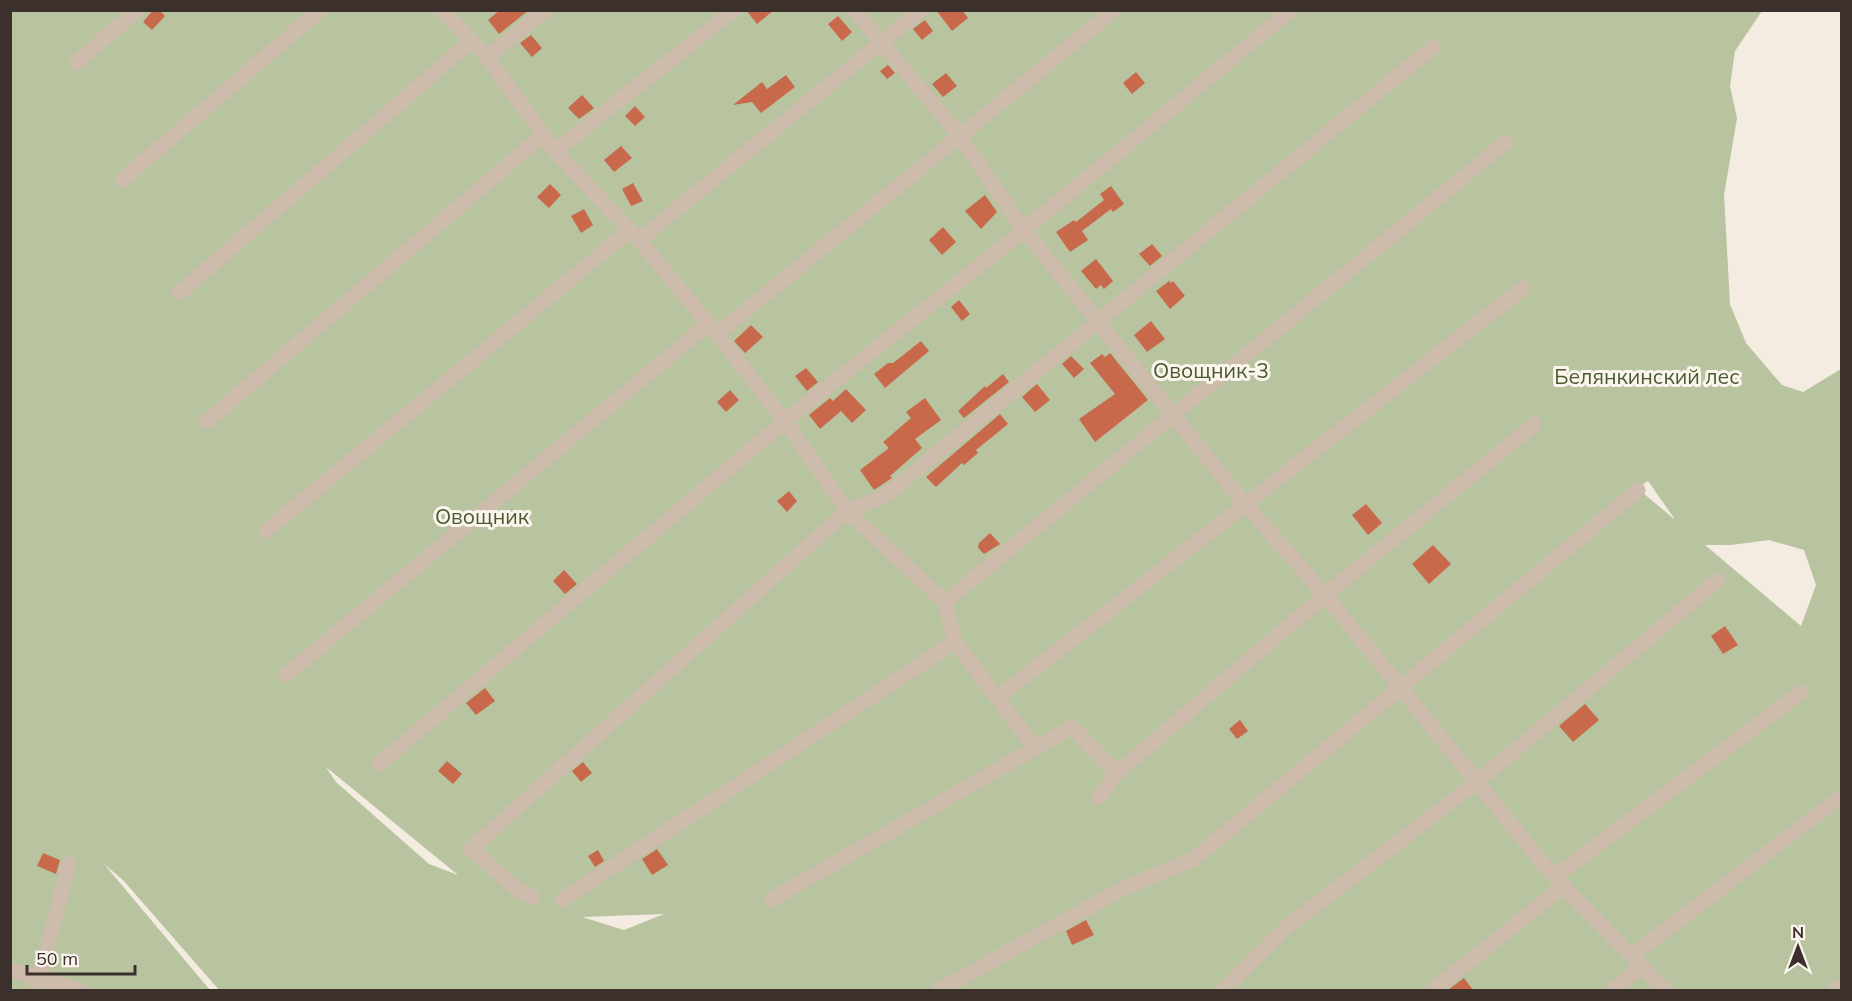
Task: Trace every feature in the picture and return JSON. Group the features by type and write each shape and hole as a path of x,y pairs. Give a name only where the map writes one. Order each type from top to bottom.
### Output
{"lane":[{"path":"77,62 137,10"},
{"path":"122,180 320,10"},
{"path":"442,10 470,42 487,57 555,151 634,235 713,329 784,421 847,512 945,602 956,642 1035,748"},
{"path":"487,57 546,10"},
{"path":"555,151 734,10"},
{"path":"854,10 880,46 958,135 1024,230 1245,504 1325,595 1559,881 1665,990"},
{"path":"266,531 634,235 880,46 921,10"},
{"path":"286,675 713,329 1114,10"},
{"path":"379,764 784,421 1024,230 1291,10"},
{"path":"179,293 470,42"},
{"path":"533,897 519,891 471,849 847,512 885,496 1433,47"},
{"path":"206,422 543,135"},
{"path":"945,602 1506,142"},
{"path":"997,699 1523,288"},
{"path":"1098,798 1117,773 1325,595 1535,424"},
{"path":"939,990 1122,889 1194,859 1638,490"},
{"path":"1223,990 1288,926 1478,781 1718,580"},
{"path":"562,900 956,642"},
{"path":"1433,990 1559,881 1801,692"},
{"path":"772,899 1072,727 1117,773"},
{"path":"1613,990 1636,962 1842,796"},
{"path":"38,985 69,864"},
{"path":"10,970 38,985 80,990"},
{"path":"1835,990 1842,986"}],"green space":[{"path":"10,11 1762,11 1735,51 1730,86 1737,118 1724,195 1730,304 1746,343 1782,385 1803,392 1841,369 1841,990 219,990 123,880 104,864 210,990 11,990","holes":["1648,481 1674,519 1637,488","1769,540 1804,550 1816,585 1801,626 1705,545 1731,545","326,767 458,875 429,864 336,782","664,914 624,930 582,917"]}],"building":[{"path":"153,10 159,10 165,16 152,30 143,22"},
{"path":"500,10 529,10 499,34 488,20"},
{"path":"746,10 774,10 757,24"},
{"path":"936,10 962,10 968,18 952,31"},
{"path":"838,16 852,32 842,41 828,24"},
{"path":"925,20 933,31 922,40 913,29"},
{"path":"531,35 542,48 532,57 520,43"},
{"path":"888,65 895,73 887,79 880,71"},
{"path":"1136,72 1145,83 1132,94 1123,83"},
{"path":"946,73 957,86 943,97 932,84"},
{"path":"786,75 795,87 761,113 752,102 733,105 762,82 767,89"},
{"path":"582,95 594,108 579,119 568,108"},
{"path":"635,106 645,117 635,126 625,116"},
{"path":"621,146 632,158 614,172 604,160"},
{"path":"633,183 643,201 631,206 622,189"},
{"path":"550,184 561,195 549,208 537,197"},
{"path":"1111,186 1124,204 1113,212 1111,209 1082,231 1088,240 1070,252 1056,232 1074,220 1076,222 1104,200 1100,194"},
{"path":"985,195 997,212 981,229 965,211"},
{"path":"584,209 593,225 581,233 571,216"},
{"path":"943,227 956,242 942,255 929,240"},
{"path":"1152,244 1162,256 1150,266 1139,254"},
{"path":"1096,259 1113,281 1104,289 1101,285 1096,289 1081,271"},
{"path":"1169,281 1171,283 1173,281 1185,296 1170,309 1156,291"},
{"path":"959,300 970,314 962,321 951,307"},
{"path":"1151,321 1165,339 1147,352 1134,335"},
{"path":"751,325 763,337 745,353 734,341"},
{"path":"921,341 929,351 885,388 874,374 888,363 893,363"},
{"path":"1110,353 1148,400 1095,442 1079,419 1115,394 1090,363 1102,354 1105,357"},
{"path":"1071,356 1084,369 1074,378 1062,364"},
{"path":"806,368 818,382 807,391 795,376"},
{"path":"1003,374 1009,382 964,418 958,411 985,386 986,388"},
{"path":"1037,384 1050,400 1035,412 1022,397"},
{"path":"846,389 866,410 852,423 841,411 820,429 809,415 830,398 833,401"},
{"path":"730,390 739,400 726,412 717,402"},
{"path":"925,398 941,420 915,439 922,448 890,476 892,478 874,490 860,470 889,448 883,442 911,418 906,412"},
{"path":"1000,414 1008,424 976,450 978,453 964,465 962,463 936,487 926,477"},
{"path":"789,491 797,501 787,512 777,501"},
{"path":"1366,504 1382,523 1368,535 1352,515"},
{"path":"990,533 1000,544 984,554 978,548 979,543"},
{"path":"1433,545 1451,564 1429,584 1412,564"},
{"path":"564,570 577,584 565,594 553,581"},
{"path":"1725,626 1738,645 1723,654 1711,636"},
{"path":"485,688 495,701 476,715 466,703"},
{"path":"1585,704 1599,720 1573,742 1559,726"},
{"path":"1240,720 1248,731 1237,739 1229,729"},
{"path":"447,761 462,774 453,784 438,771"},
{"path":"583,762 592,773 581,782 572,771"},
{"path":"657,849 668,865 652,875 642,859"},
{"path":"598,850 604,861 595,867 588,856"},
{"path":"43,853 60,860 56,874 37,866"},
{"path":"1086,920 1094,935 1072,945 1066,931"},
{"path":"1464,978 1473,990 1448,990"}],"park label":[{"name":"Овощник-3","path":"1211,370"},
{"name":"Белянкинский лес","path":"1647,376"},
{"name":"Овощник","path":"482,516"}]}
